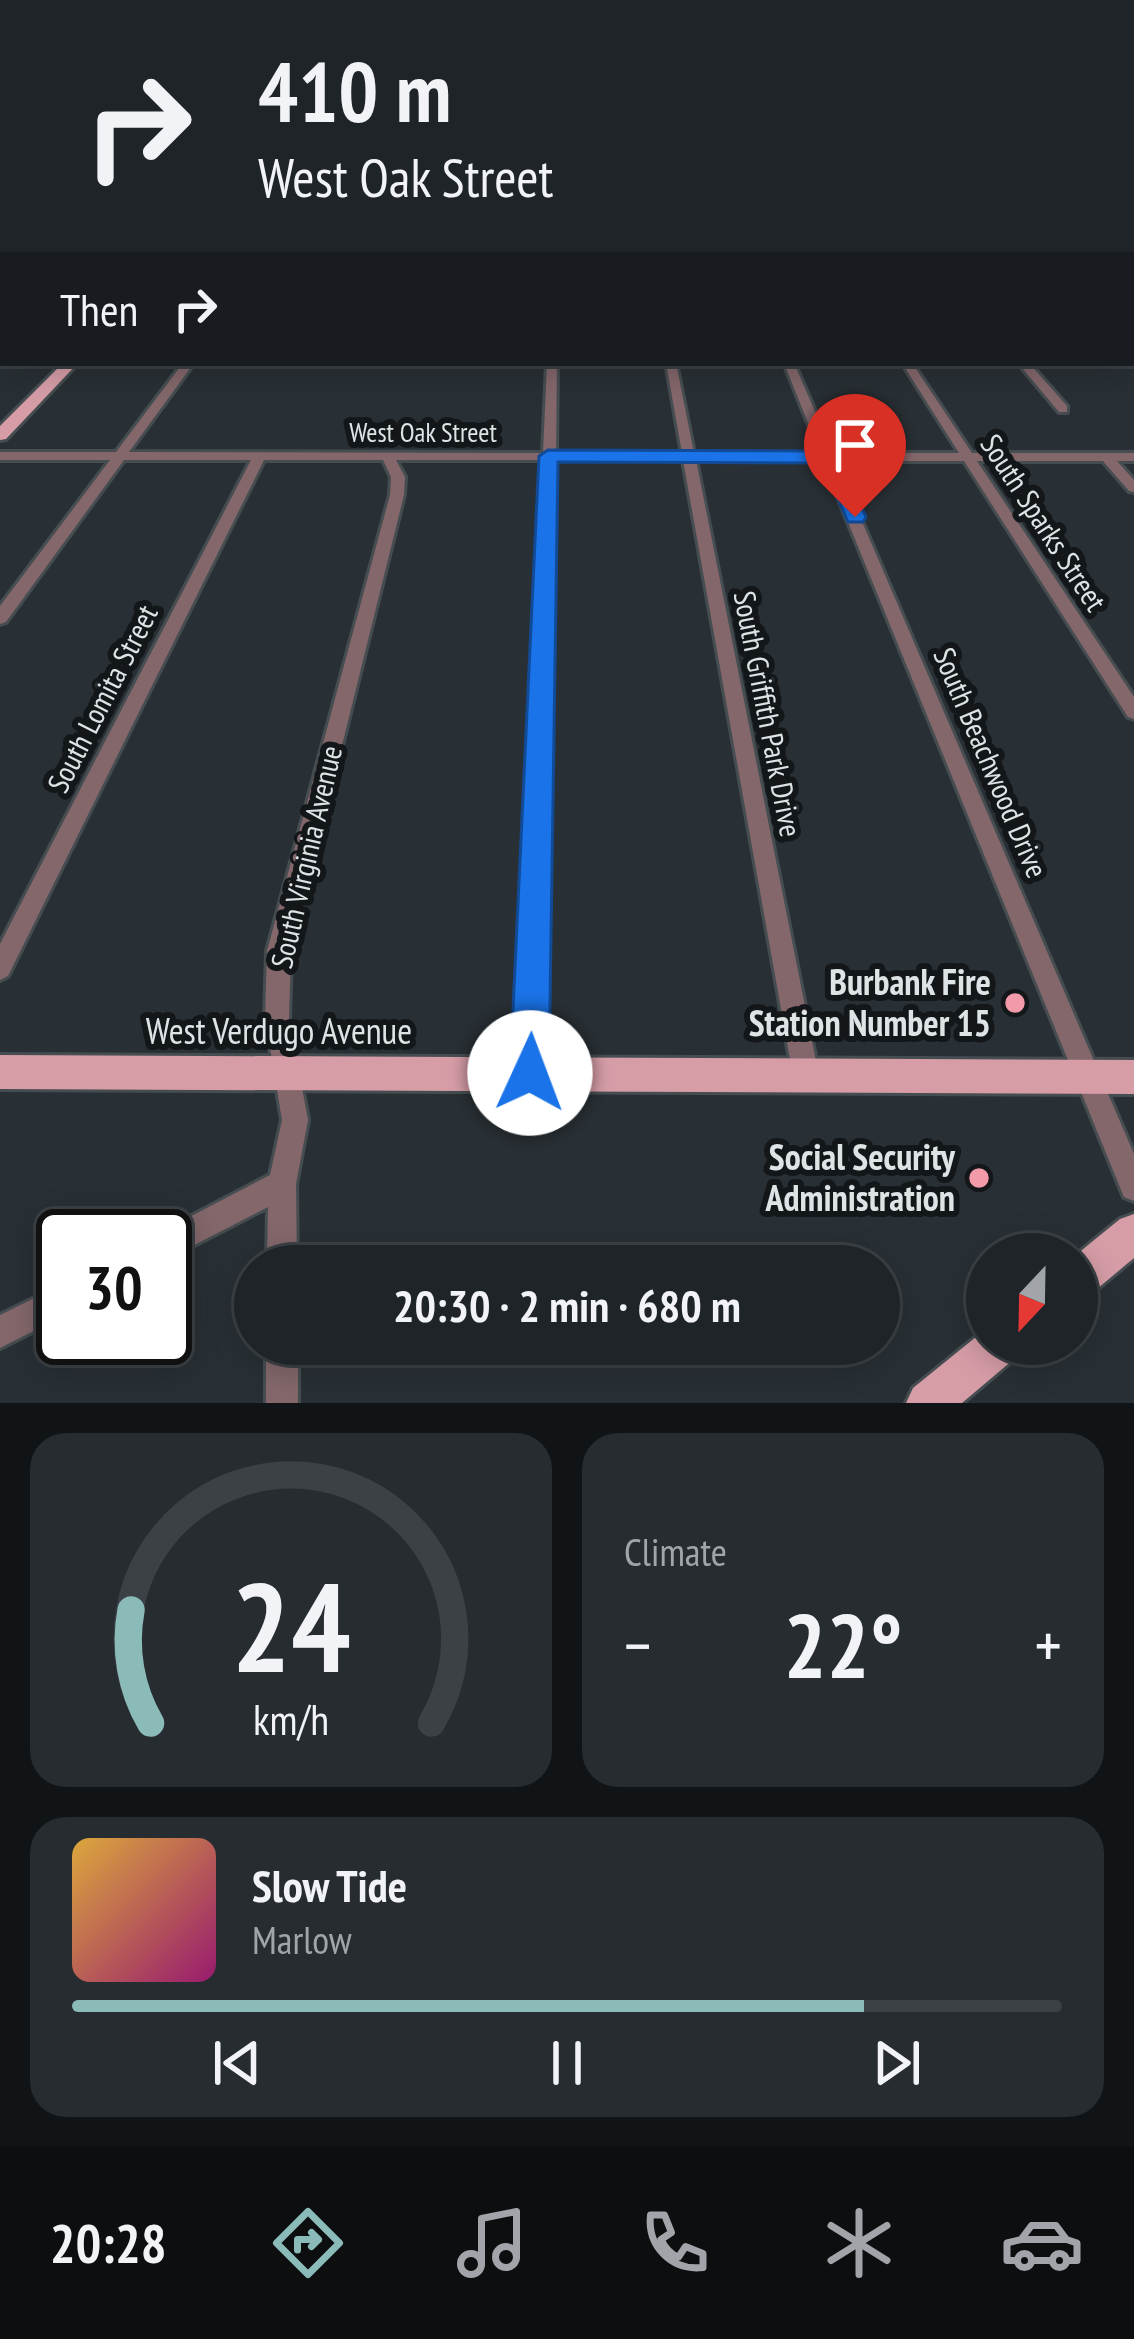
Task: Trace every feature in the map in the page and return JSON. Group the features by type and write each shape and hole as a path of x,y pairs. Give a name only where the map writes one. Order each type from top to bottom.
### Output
{"main road":[{"path":"0,435 8,420 67,366"},
{"name":"West Verdugo Avenue","path":"0,1072 1134,1077"},
{"path":"1098,1263 1134,1233"},
{"path":"928,1403 974,1365"}],"street":[{"path":"0,618 187,366"},
{"path":"530,1073 552,366"},
{"name":"South Griffith Park Drive","path":"672,366 806,1076"},
{"name":"South Beachwood Drive","path":"790,366 1134,1187"},
{"name":"South Sparks Street","path":"909,366 1134,712"},
{"path":"1026,366 1063,409"},
{"name":"West Oak Street","path":"0,456 1134,458"},
{"name":"South Virginia Avenue","path":"282,1245 282,1184 295,1120 277,1018 279,951 397,495 398,478 387,456"},
{"name":"South Lomita Street","path":"0,968 260,457"},
{"path":"1107,457 1134,488"},
{"path":"192,1231 282,1184"},
{"path":"0,1332 36,1313"},
{"path":"282,1365 282,1403"}],"place":[{"name":"Burbank Fire Station Number 15","path":"1015,1003"},
{"name":"Social Security Administration","path":"979,1178"}],"route":[{"path":"530,1073 548,456 829,457 855,517"}]}
